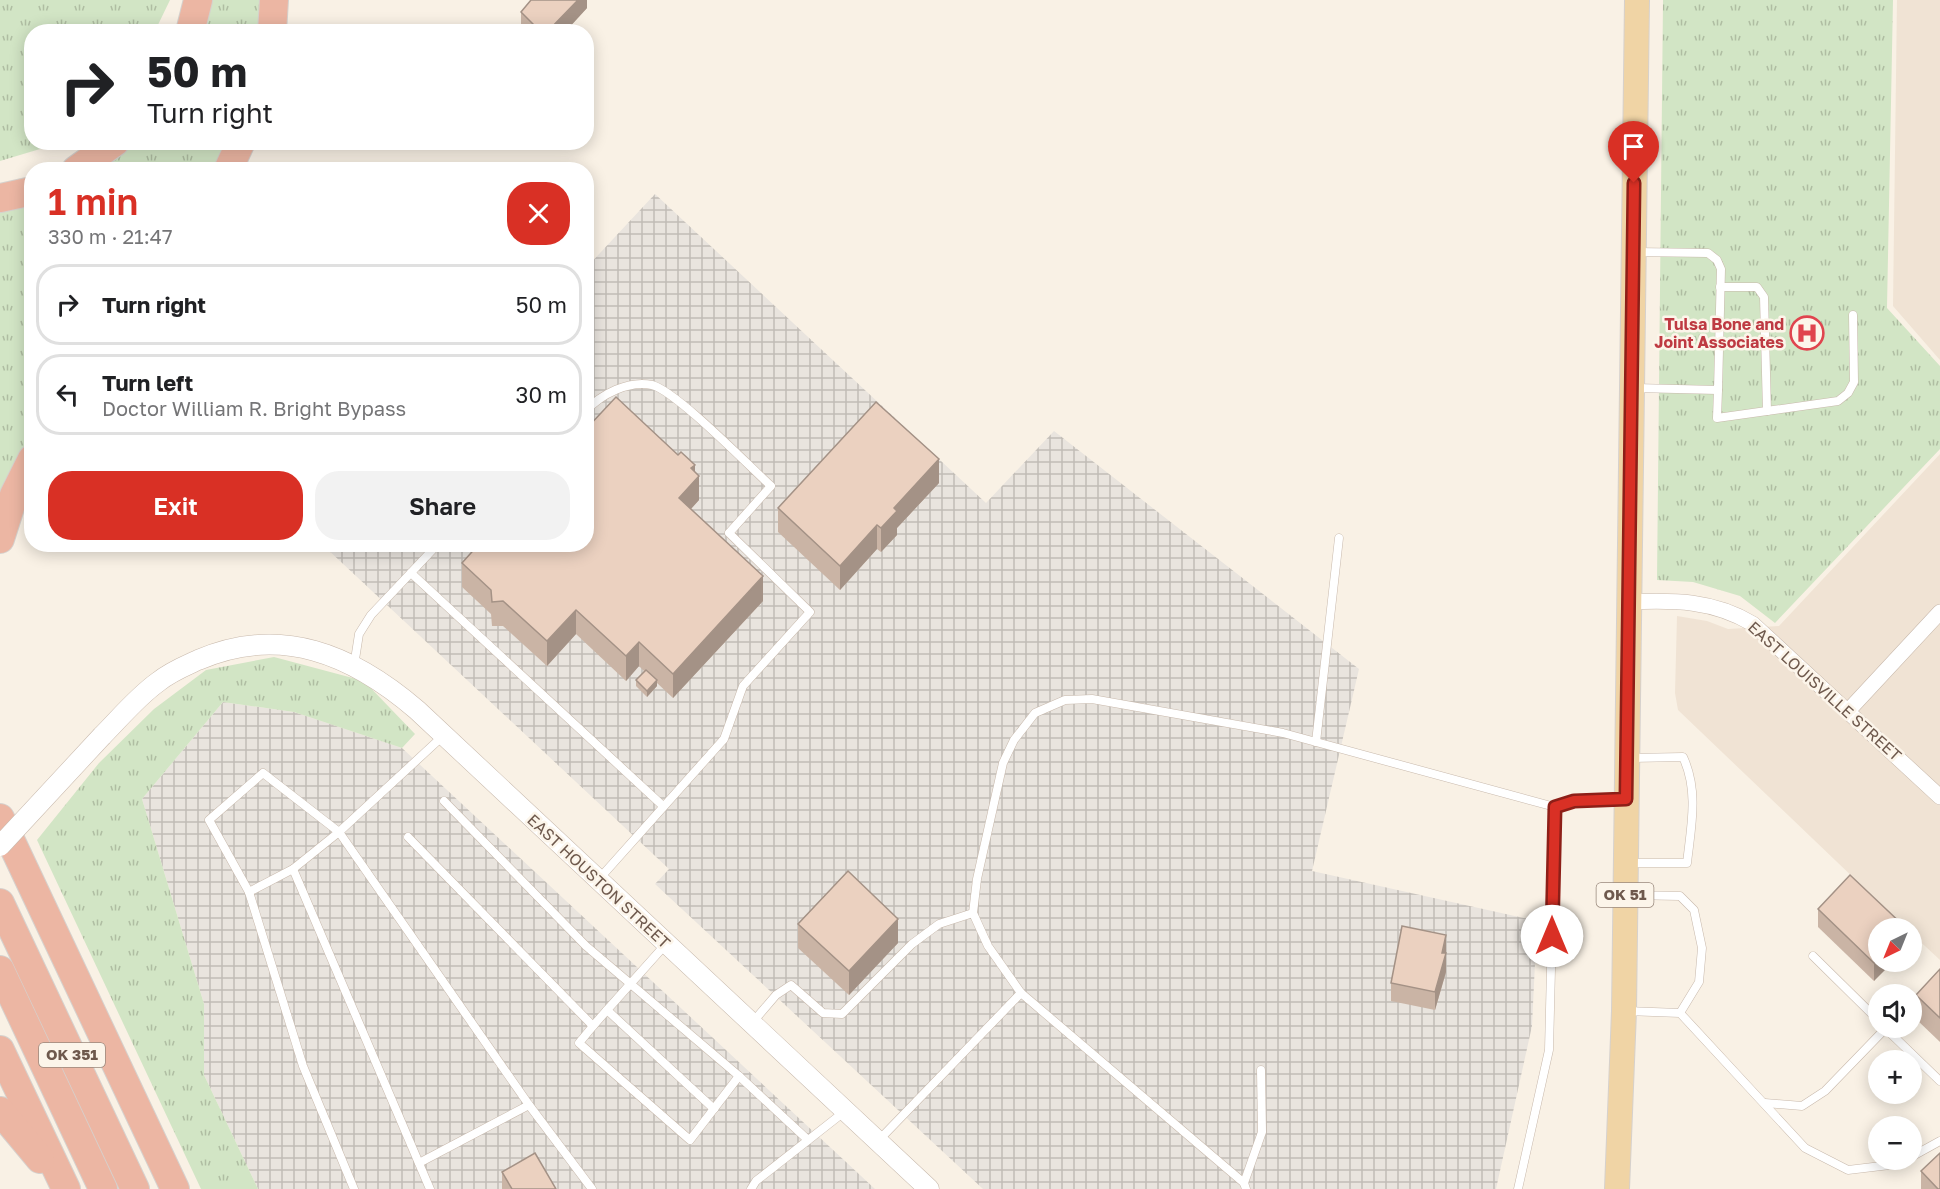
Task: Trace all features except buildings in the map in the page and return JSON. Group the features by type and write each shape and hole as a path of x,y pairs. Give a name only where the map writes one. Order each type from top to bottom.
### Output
{"highway":[{"path":"192,24 198,0"},
{"path":"272,24 274,0"},
{"path":"87,162 104,150"},
{"path":"0,198 24,193"},
{"path":"0,539 14,495 24,475"},
{"path":"0,818 175,1189"},
{"name":"OK 351","path":"0,903 135,1189"},
{"name":"OK 351","path":"0,970 103,1189"},
{"path":"0,1050 65,1188"},
{"path":"0,1111 65,1188"}],"main road":[{"name":"OK 51","path":"1617,1189 1624,1011 1637,0"}],"street":[{"name":"EAST LOUISVILLE STREET","path":"1628,602 1698,602 1737,614 1774,641 1940,797"},
{"path":"1848,711 1940,612"},
{"name":"EAST HOUSTON STREET","path":"0,846 102,736 160,680 188,665 234,648 262,644 293,646 333,656 354,666 397,693 444,735 751,1025 929,1189"}],"lane":[{"path":"1633,252 1708,253 1717,260 1721,269 1717,418 1838,401 1848,393 1854,382 1853,315"},
{"path":"1720,286 1757,287 1764,297 1767,411"},
{"path":"594,403 639,384 654,386 681,403 771,486 729,533 810,612 743,686 724,739 598,880"},
{"path":"1631,388 1718,390"},
{"path":"1316,742 1339,538"},
{"path":"354,666 359,634 371,615 431,552"},
{"path":"411,573 663,806"},
{"path":"1261,1070 1262,1132 1245,1186 1021,993 988,946 973,913 977,879 1003,764 1014,740 1035,713 1065,700 1092,699 1316,742 1555,807 1574,801 1626,799"},
{"path":"249,892 293,869 339,832 444,735"},
{"path":"1625,863 1687,863 1693,812 1692,776 1683,757 1626,758"},
{"path":"354,1189 303,1066 249,892 209,820 262,772 339,832 529,1105 592,1189"},
{"path":"444,801 586,946 739,1076 808,1140"},
{"path":"1518,1189 1549,1050 1555,807"},
{"path":"408,837 593,1026"},
{"path":"293,869 430,1189"},
{"path":"1625,895 1680,896 1694,910 1702,948 1700,982 1680,1013"},
{"path":"751,1025 776,995 791,986 823,1013 842,1014 912,944 939,924 973,913"},
{"path":"666,944 579,1043 690,1140 739,1076"},
{"path":"1813,956 1868,1010"},
{"path":"878,1141 1021,993"},
{"path":"607,1010 714,1109"},
{"path":"1624,1011 1680,1013 1765,1102 1805,1148 1848,1170 1868,1168"},
{"path":"1765,1102 1802,1106 1825,1091 1876,1038"},
{"path":"1896,1038 1940,1081"},
{"path":"419,1163 529,1105"},
{"path":"751,1189 756,1181 845,1111"},
{"path":"1922,1151 1940,1141"}],"shaded area":[{"path":"1897,0 1940,0 1940,360 1893,306"},
{"path":"655,194 986,503 1054,431 1359,669 1312,871 1537,921 1532,1026 1496,1189 983,1189 655,884 669,869 330,552 594,552 594,259"},
{"path":"1940,454 1940,960 1922,943 1922,918 1896,918 1678,710 1675,693 1677,616 1707,621 1728,629 1779,626"},
{"path":"223,702 294,712 402,748 875,1189 258,1189 204,1075 204,1004 142,799"}],"green space":[{"path":"0,0 170,0 158,24 24,24 24,150 37,150 0,161"},
{"path":"205,0 263,0 259,24 198,24"},
{"path":"1663,0 1893,0 1887,308 1940,366 1940,449 1775,623 1740,596 1693,582 1657,580"},
{"path":"125,150 226,150 220,162 109,162"},
{"path":"24,200 24,452 5,480 0,498 0,205"},
{"path":"274,657 364,681 415,734 402,748 294,712 223,702 142,799 204,1004 204,1075 258,1189 201,1189 37,840 99,763 154,709 206,670"}],"place":[{"name":"Tulsa Bone and Joint Associates","path":"1807,333"}],"route":[{"path":"1552,936 1555,807 1574,801 1626,799 1634,183"}]}
